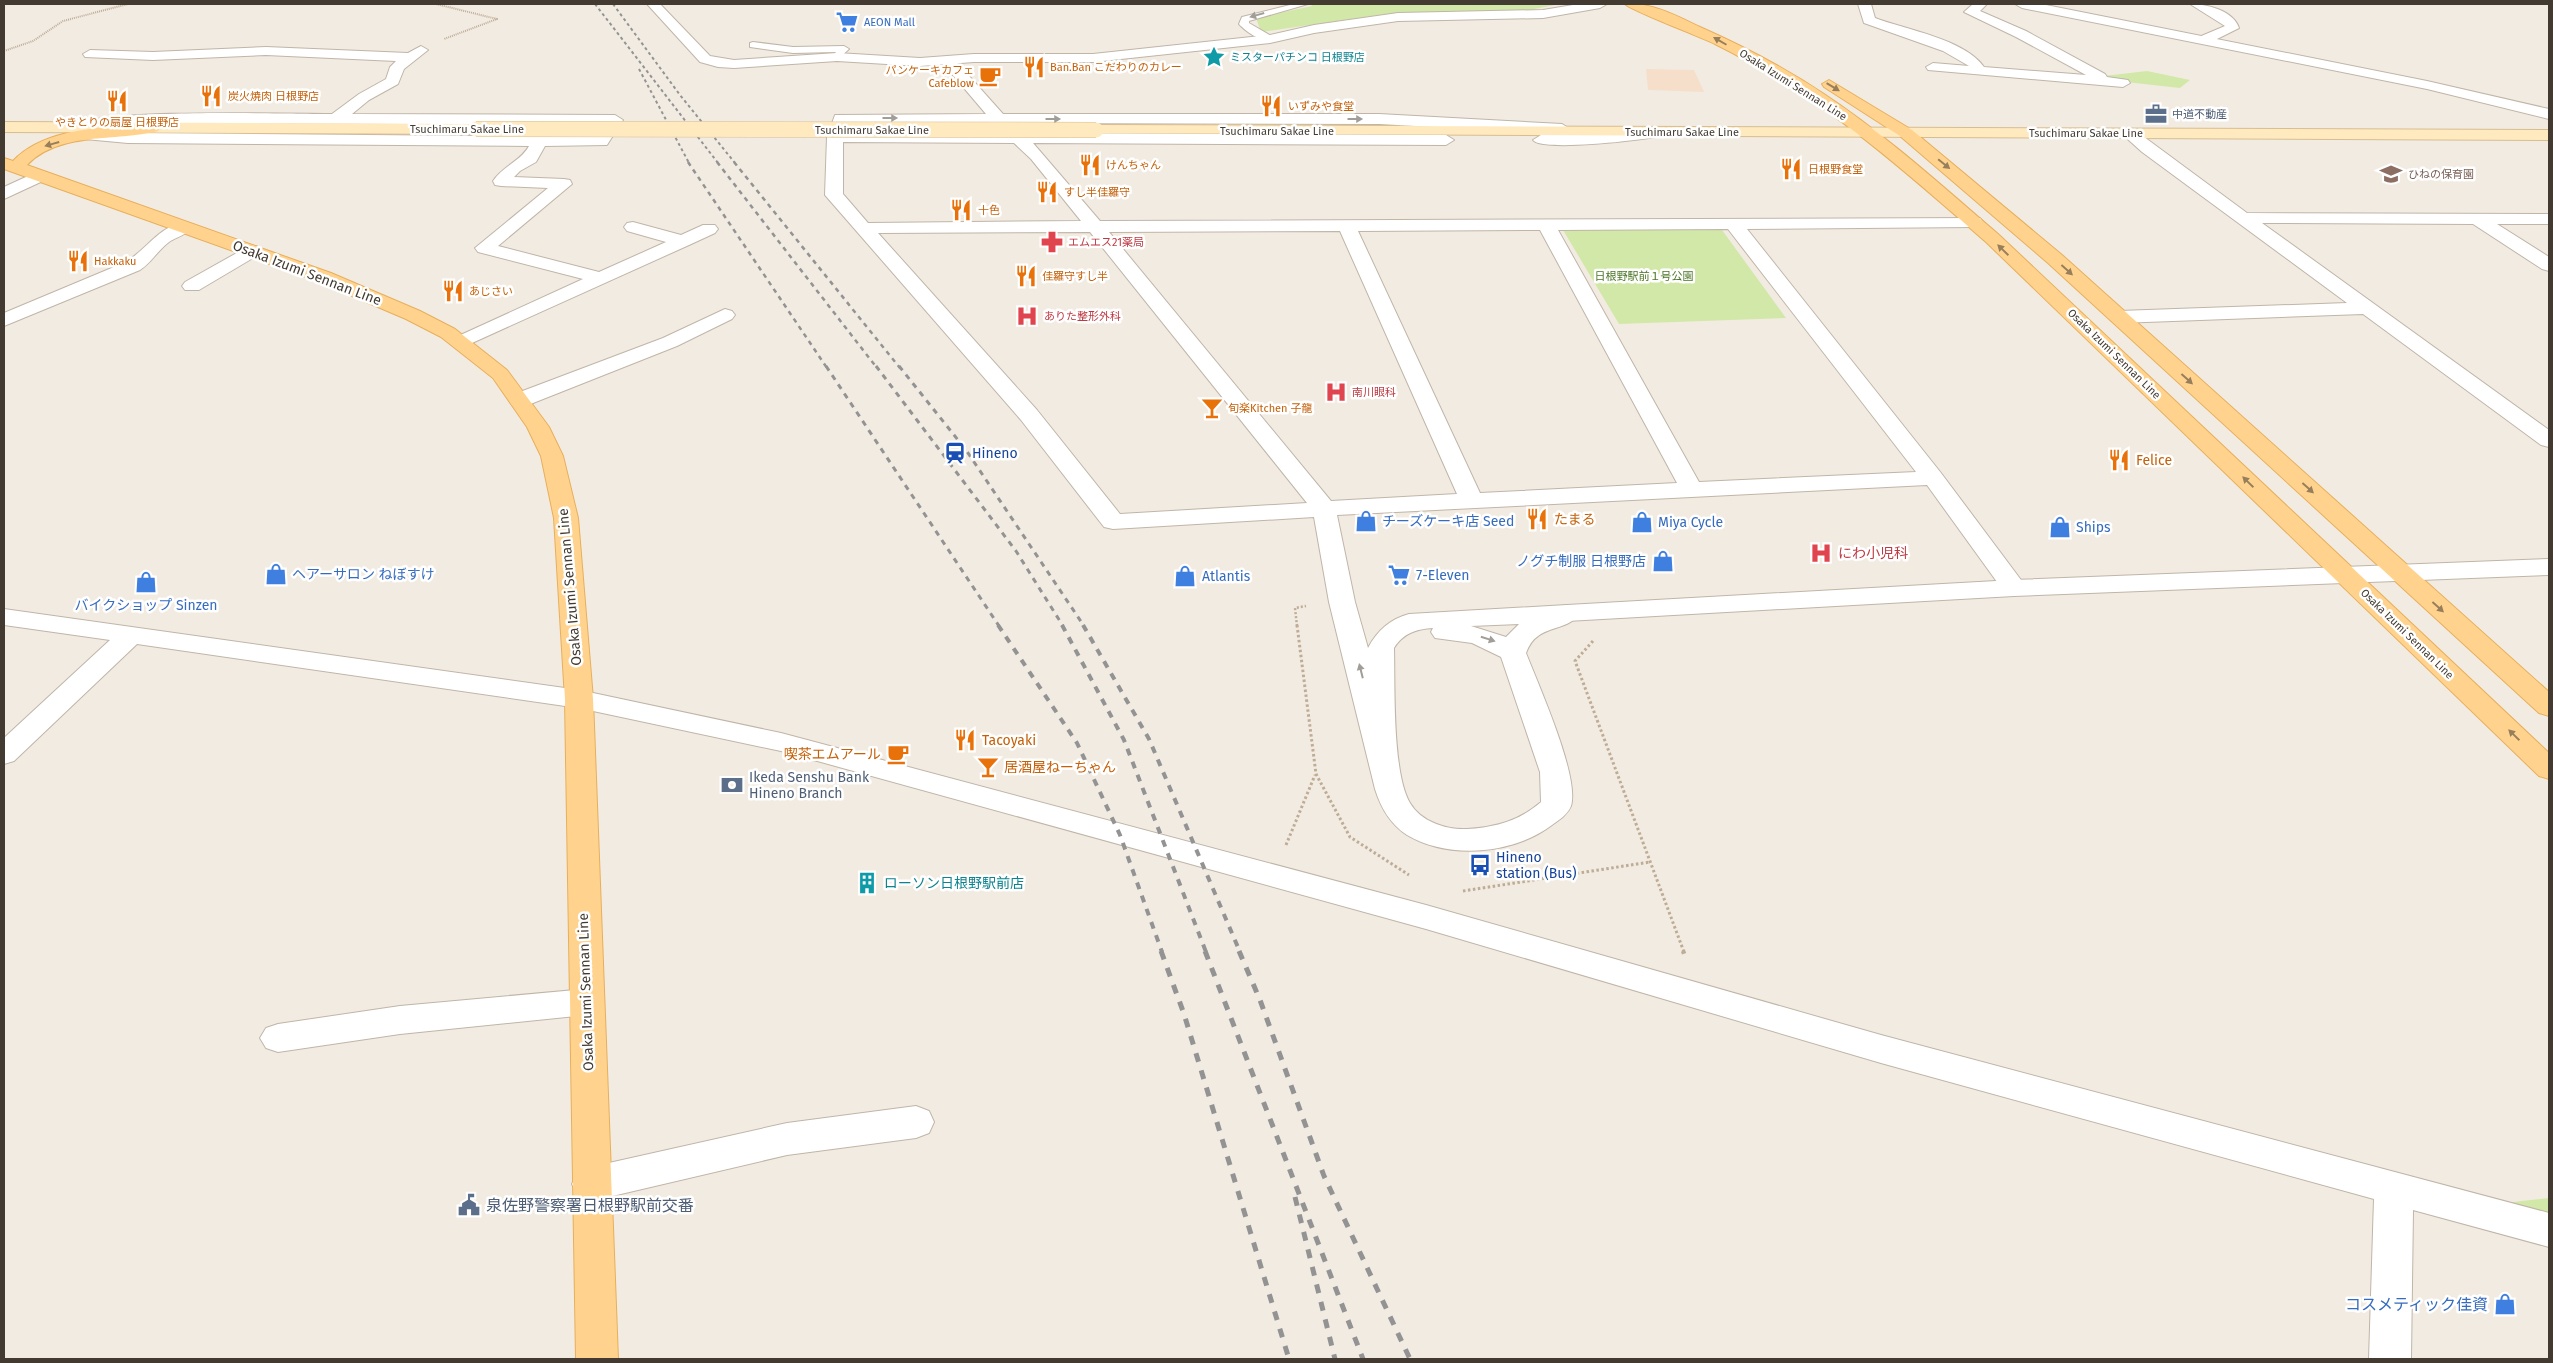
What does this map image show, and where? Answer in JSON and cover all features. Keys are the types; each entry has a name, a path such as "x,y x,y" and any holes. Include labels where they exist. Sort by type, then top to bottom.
{"main road":[{"name":"Osaka Izumi Sennan Line","path":"1632,4 1712,36 1843,114 1909,165 1974,222 2549,769"},
{"name":"Osaka Izumi Sennan Line","path":"1664,4 1748,39"},
{"name":"Osaka Izumi Sennan Line","path":"1820,79 1906,133 2056,259 2549,707"},
{"path":"4,127 86,132"},
{"name":"Tsuchimaru Sakae Line","path":"86,132 152,128 2549,135"},
{"path":"10,165 32,151 86,132"},
{"name":"Osaka Izumi Sennan Line","path":"10,165 372,296 413,315 461,342 500,374 520,400 552,456 560,484 566,518 579,698 596,1359"}],"street":[{"path":"653,4 697,53 705,59 718,63 837,57 890,61 948,61 974,58 1093,58 1139,51 1270,39 1324,28 1398,17 1543,14 1600,4"},
{"path":"1865,4 1869,20 1956,50 1978,66 1980,71"},
{"path":"1981,4 1971,12 2021,34 2106,82"},
{"path":"2022,4 2426,85 2549,114"},
{"path":"2196,4 2230,22 2232,28 2204,40"},
{"path":"337,118 364,97 393,81 398,67 430,45"},
{"path":"90,54 153,56 266,51 411,57"},
{"path":"948,61 998,118 1037,156 1324,508 1342,602 1395,804 1416,828 1461,841 1507,835 1539,821 1556,805 1555,772 1513,654 1495,641 1471,633 1434,632 1388,636"},
{"path":"1932,67 2123,83"},
{"path":"337,118 614,120 601,142 86,132 141,120 337,118"},
{"path":"1602,132 1379,119 842,118 834,137 834,195 1028,414 1113,522 1472,500 1933,478"},
{"path":"834,137 1565,140 1659,132"},
{"path":"2130,134 2549,440"},
{"path":"540,141 530,159 514,167 501,181 564,184 484,248 601,278"},
{"path":"4,194 39,176"},
{"path":"2244,218 2549,219"},
{"path":"2477,219 2549,265"},
{"path":"862,228 1974,222"},
{"path":"1733,223 1933,478 2014,588"},
{"path":"1546,224 1692,490"},
{"path":"1346,225 1472,500"},
{"path":"4,320 133,266 144,259 160,239 183,227"},
{"path":"633,227 683,241"},
{"path":"461,342 709,229"},
{"path":"192,286 251,251"},
{"path":"2119,317 2367,308"},
{"path":"520,400 670,342 726,315"},
{"path":"2519,418 2549,417"},
{"path":"1386,769 1382,648 1388,636 1409,622 2014,588 2549,567"},
{"path":"1513,654 1518,638 1530,628 1567,613"},
{"path":"4,617 579,698 781,742 1426,916 1701,999 2549,1230"},
{"path":"4,754 131,635"},
{"path":"278,1038 400,1020 586,1002"},
{"path":"591,1184 787,1139 916,1122"},
{"path":"2390,1359 2394,1187"}],"lane":[{"path":"1270,39 1250,29 1244,24 1245,19 1304,4"},
{"path":"753,46 793,50 844,49 837,57"}],"path":[{"path":"4,51 33,41 63,21 128,4"},
{"path":"430,45 497,19 436,4"},
{"path":"1597,636 1575,661 1701,999"},
{"path":"1274,875 1316,774"}],"shaded area":[{"path":"1646,69 1694,70 1704,92 1648,90"}],"green space":[{"path":"1311,4 1560,4 1508,14 1458,11 1386,14 1261,32 1256,18 1312,6"},
{"path":"2147,71 2190,80 2180,88 2108,80 2104,76"},
{"name":"日根野駅前１号公園","path":"1563,230 1722,230 1786,318 1619,324"},
{"path":"2549,1198 2549,1216 2504,1203"}],"railway":[{"path":"595,4 718,163"},
{"path":"613,4 680,95 735,163"},
{"path":"639,69 689,163"},
{"path":"688,162 827,368"},
{"path":"717,162 877,368"},
{"path":"734,162 900,368"},
{"path":"826,366 999,626"},
{"path":"876,366 1016,551 1063,626"},
{"path":"899,366 966,450 1084,626"},
{"path":"998,625 1077,743 1120,835 1162,952"},
{"path":"1062,625 1124,740 1206,952"},
{"path":"1083,625 1149,739 1240,952"},
{"path":"1161,951 1184,1014 1289,1359"},
{"path":"1205,951 1363,1359"},
{"path":"1239,951 1260,1000 1324,1176 1410,1359"},
{"path":"1295,1197 1335,1359"}],"place":[{"name":"AEON Mall","path":"847,22"},
{"name":"ミスターパチンコ 日根野店","path":"1214,57"},
{"name":"Ban.Ban こだわりのカレー","path":"1034,67"},
{"name":"パンケーキカフェ Cafeblow","path":"990,76"},
{"name":"炭火焼肉 日根野店","path":"211,96"},
{"name":"やきとりの扇屋 日根野店","path":"117,101"},
{"name":"いずみや食堂","path":"1271,106"},
{"name":"中道不動産","path":"2156,114"},
{"name":"けんちゃん","path":"1090,165"},
{"name":"日根野食堂","path":"1791,169"},
{"name":"ひねの保育園","path":"2391,174"},
{"name":"すし半佳羅守","path":"1047,192"},
{"name":"十色","path":"961,210"},
{"name":"エムエス21薬局","path":"1052,242"},
{"name":"Hakkaku","path":"78,261"},
{"name":"佳羅守すし半","path":"1026,276"},
{"name":"あじさい","path":"453,291"},
{"name":"ありた整形外科","path":"1027,316"},
{"name":"南川眼科","path":"1336,392"},
{"name":"旬楽Kitchen 子龍","path":"1212,408"},
{"name":"Hineno","path":"955,453"},
{"name":"Felice","path":"2119,460"},
{"name":"たまる","path":"1537,519"},
{"name":"チーズケーキ店 Seed","path":"1366,521"},
{"name":"Miya Cycle","path":"1642,522"},
{"name":"Ships","path":"2060,527"},
{"name":"にわ小児科","path":"1821,553"},
{"name":"ノグチ制服 日根野店","path":"1663,561"},
{"name":"ヘアーサロン ねぼすけ","path":"276,574"},
{"name":"7-Eleven","path":"1399,575"},
{"name":"Atlantis","path":"1185,576"},
{"name":"バイクショップ Sinzen","path":"146,582"},
{"name":"Tacoyaki","path":"965,740"},
{"name":"喫茶エムアール","path":"898,754"},
{"name":"居酒屋ねーちゃん","path":"988,767"},
{"name":"Ikeda Senshu Bank Hineno Branch","path":"732,785"},
{"name":"Hineno station (Bus)","path":"1480,865"},
{"name":"ローソン日根野駅前店","path":"867,883"},
{"name":"泉佐野警察署日根野駅前交番","path":"469,1205"},
{"name":"コスメティック佳資","path":"2505,1304"}]}
